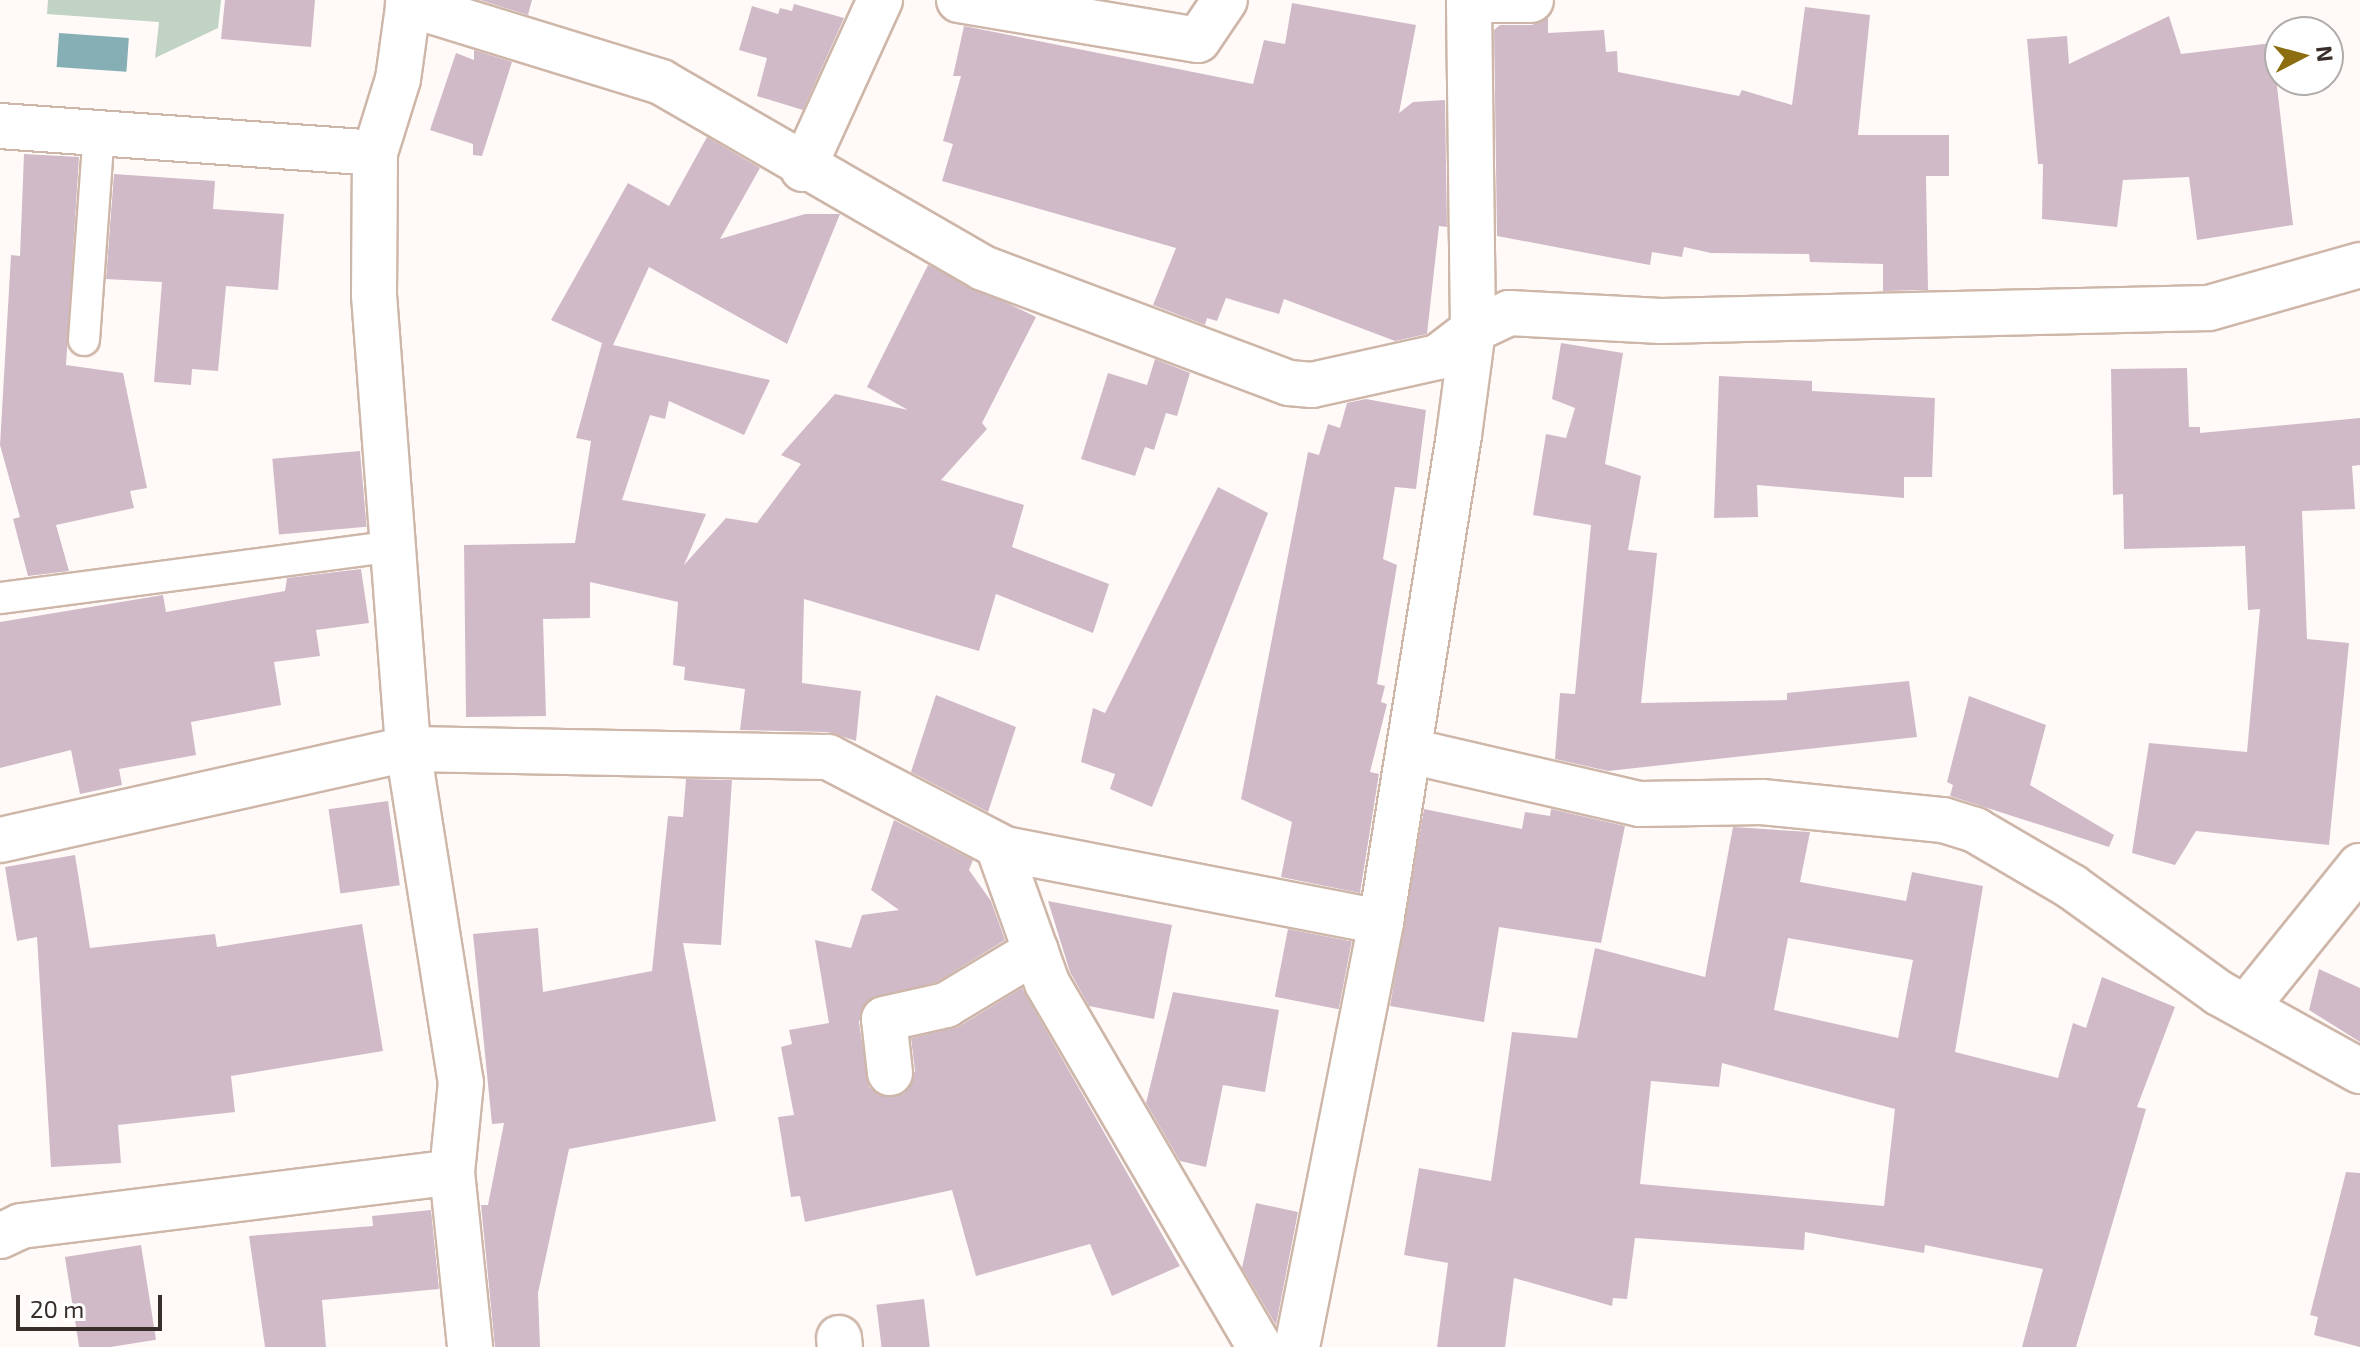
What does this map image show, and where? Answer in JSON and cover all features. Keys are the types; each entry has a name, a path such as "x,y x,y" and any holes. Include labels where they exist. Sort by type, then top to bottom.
{"street":[{"path":"803,169 880,0"},
{"path":"959,0 1198,40 1225,0"},
{"path":"1297,1347 1381,922 1473,330 1469,0"},
{"path":"1483,0 1531,0"},
{"path":"470,1347 452,1172 461,1082 408,749 374,295 375,153 398,79 409,2 661,82 803,169 983,268 1289,383 1312,385 1438,357 1473,330 1509,313 1661,321 2209,308 2360,265"},
{"path":"0,126 375,153"},
{"path":"0,840 408,749 828,757 998,846 1381,922"},
{"path":"1410,751 1640,804 1762,802 1943,820 1975,830 2045,870 2247,1006 2360,1071"},
{"path":"998,846 1047,983 1260,1347"},
{"path":"2247,1006 2360,866"},
{"path":"890,1073 884,1019 946,1005 1036,951"},
{"path":"0,1236 21,1226 452,1172"}],"lane":[{"path":"84,340 99,133"},
{"path":"0,598 395,546"}],"green space":[{"path":"48,0 221,0 218,28 155,58 159,22 47,14"}],"water":[{"path":"59,33 129,38 126,72 57,67"}],"building":[{"path":"225,0 315,0 311,47 221,39"},
{"path":"480,0 532,0 528,15"},
{"path":"1292,3 1416,25 1399,113 1413,102 1445,100 1447,227 1439,226 1427,334 1395,341 1284,299 1279,314 1226,298 1217,321 1207,318 1205,325 1153,305 1176,248 942,181 953,144 943,141 961,76 953,76 964,26 1253,84 1264,40 1285,44"},
{"path":"794,4 844,18 803,110 757,96 767,58 739,50 752,6 778,14 780,8 792,11"},
{"path":"1805,7 1870,15 1858,135 1949,135 1949,176 1926,176 1928,290 1883,291 1883,264 1810,262 1809,254 1711,253 1684,247 1682,257 1652,252 1650,265 1497,236 1494,30 1500,25 1532,25 1548,17 1548,33 1604,30 1606,52 1617,51 1618,72 1739,96 1742,90 1792,105"},
{"path":"2169,16 2181,54 2264,44 2264,96 2278,96 2293,225 2197,240 2189,177 2123,180 2117,227 2042,219 2043,164 2038,164 2027,39 2067,36 2069,64"},
{"path":"474,50 512,62 482,156 473,155 473,144 430,130 456,53 474,60"},
{"path":"707,137 760,168 720,239 805,214 840,214 787,344 649,267 613,345 770,380 744,435 669,401 665,419 650,415 622,500 706,514 684,565 726,518 757,523 801,464 781,455 835,394 908,410 867,387 928,265 1036,317 982,423 987,429 941,480 1024,505 1012,547 1109,584 1093,633 996,594 979,651 804,599 802,683 861,691 856,741 828,732 740,730 745,689 684,680 685,667 673,665 678,602 590,582 590,618 543,619 546,716 466,717 464,545 575,543 591,441 576,438 602,343 551,320 628,183 669,206"},
{"path":"24,154 79,157 66,365 123,373 147,488 130,491 134,508 56,525 69,571 28,576 13,519 20,517 0,445 11,255 20,256"},
{"path":"114,174 215,181 213,209 284,214 278,290 226,286 218,371 192,369 191,385 154,382 162,282 106,279"},
{"path":"1561,343 1623,353 1605,464 1641,476 1628,550 1657,553 1641,703 1787,700 1787,693 1909,681 1917,737 1608,771 1555,759 1560,693 1575,694 1591,525 1533,515 1546,434 1566,438 1575,408 1552,399"},
{"path":"1155,359 1190,373 1177,416 1166,413 1154,450 1145,447 1135,476 1081,459 1108,373 1147,385"},
{"path":"2187,368 2189,427 2200,427 2200,433 2360,418 2360,465 2352,466 2355,509 2302,511 2307,639 2349,643 2329,845 2196,831 2175,865 2132,853 2149,743 2247,752 2260,609 2248,610 2245,546 2124,549 2123,494 2113,495 2111,369"},
{"path":"1719,376 1812,381 1812,391 1935,398 1932,477 1904,477 1904,498 1757,485 1758,517 1714,518"},
{"path":"1366,399 1426,410 1416,489 1395,487 1383,559 1397,565 1377,684 1385,686 1381,702 1387,704 1370,772 1379,774 1360,893 1281,877 1292,822 1241,799 1308,452 1319,455 1328,424 1340,428 1347,403"},
{"path":"360,451 367,527 279,534 272,459"},
{"path":"1218,487 1268,513 1152,807 1110,789 1115,774 1081,762 1093,708 1105,713"},
{"path":"361,569 369,623 316,630 320,656 274,662 281,705 191,722 196,755 119,769 122,785 80,794 71,750 0,768 0,622 163,595 166,612 285,591 287,578"},
{"path":"936,695 1016,727 988,812 911,772"},
{"path":"1969,696 2046,725 2030,785 2114,835 2109,847 1950,796 1953,785 1947,782"},
{"path":"686,779 732,780 721,945 683,943 716,1121 569,1149 538,1293 540,1347 495,1347 481,1205 488,1205 504,1123 492,1124 473,934 538,928 543,992 652,971 668,816 683,817"},
{"path":"388,801 400,885 340,894 329,809"},
{"path":"1424,809 1522,829 1525,812 1550,816 1551,809 1625,826 1601,943 1499,927 1484,1022 1390,1006"},
{"path":"894,820 973,860 969,870 991,901 1005,940 937,982 867,1001 859,1022 869,1087 881,1096 904,1094 915,1071 911,1038 958,1027 1022,988 1180,1266 1112,1296 1090,1244 976,1276 952,1190 805,1222 800,1196 791,1197 778,1117 794,1115 781,1047 792,1044 789,1030 829,1023 815,940 851,948 862,915 899,910 871,890"},
{"path":"1733,827 1810,832 1800,882 1906,901 1912,872 1983,886 1955,1052 2058,1078 2073,1023 2086,1028 2102,977 2175,1007 2137,1107 2146,1109 2076,1347 2022,1347 2043,1269 1925,1245 1924,1253 1805,1232 1804,1250 1635,1238 1627,1299 1613,1298 1612,1306 1514,1278 1505,1347 1437,1347 1448,1263 1404,1255 1419,1168 1491,1181 1512,1032 1577,1038 1595,948 1705,977","holes":["1788,938 1913,960 1898,1038 1774,1010","1722,1063 1895,1109 1884,1206 1640,1184 1651,1081 1719,1087"]},
{"path":"75,855 90,948 215,934 217,947 362,924 383,1051 231,1076 235,1112 118,1125 121,1163 51,1167 37,937 17,941 5,867"},
{"path":"1048,901 1172,925 1154,1019 1089,1006 1070,972"},
{"path":"1288,929 1352,941 1339,1009 1275,997"},
{"path":"2319,969 2360,988 2360,1042 2309,1010"},
{"path":"1173,992 1279,1010 1265,1092 1223,1085 1206,1167 1180,1161 1146,1103"},
{"path":"2346,1172 2360,1173 2360,1347 2314,1335 2318,1317 2310,1315"},
{"path":"1256,1203 1298,1212 1276,1325 1242,1268"},
{"path":"431,1210 439,1289 322,1300 326,1347 265,1347 249,1236 373,1226 372,1216"},
{"path":"141,1245 156,1340 111,1347 79,1347 65,1257"},
{"path":"924,1299 930,1347 882,1347 876,1305"}]}
